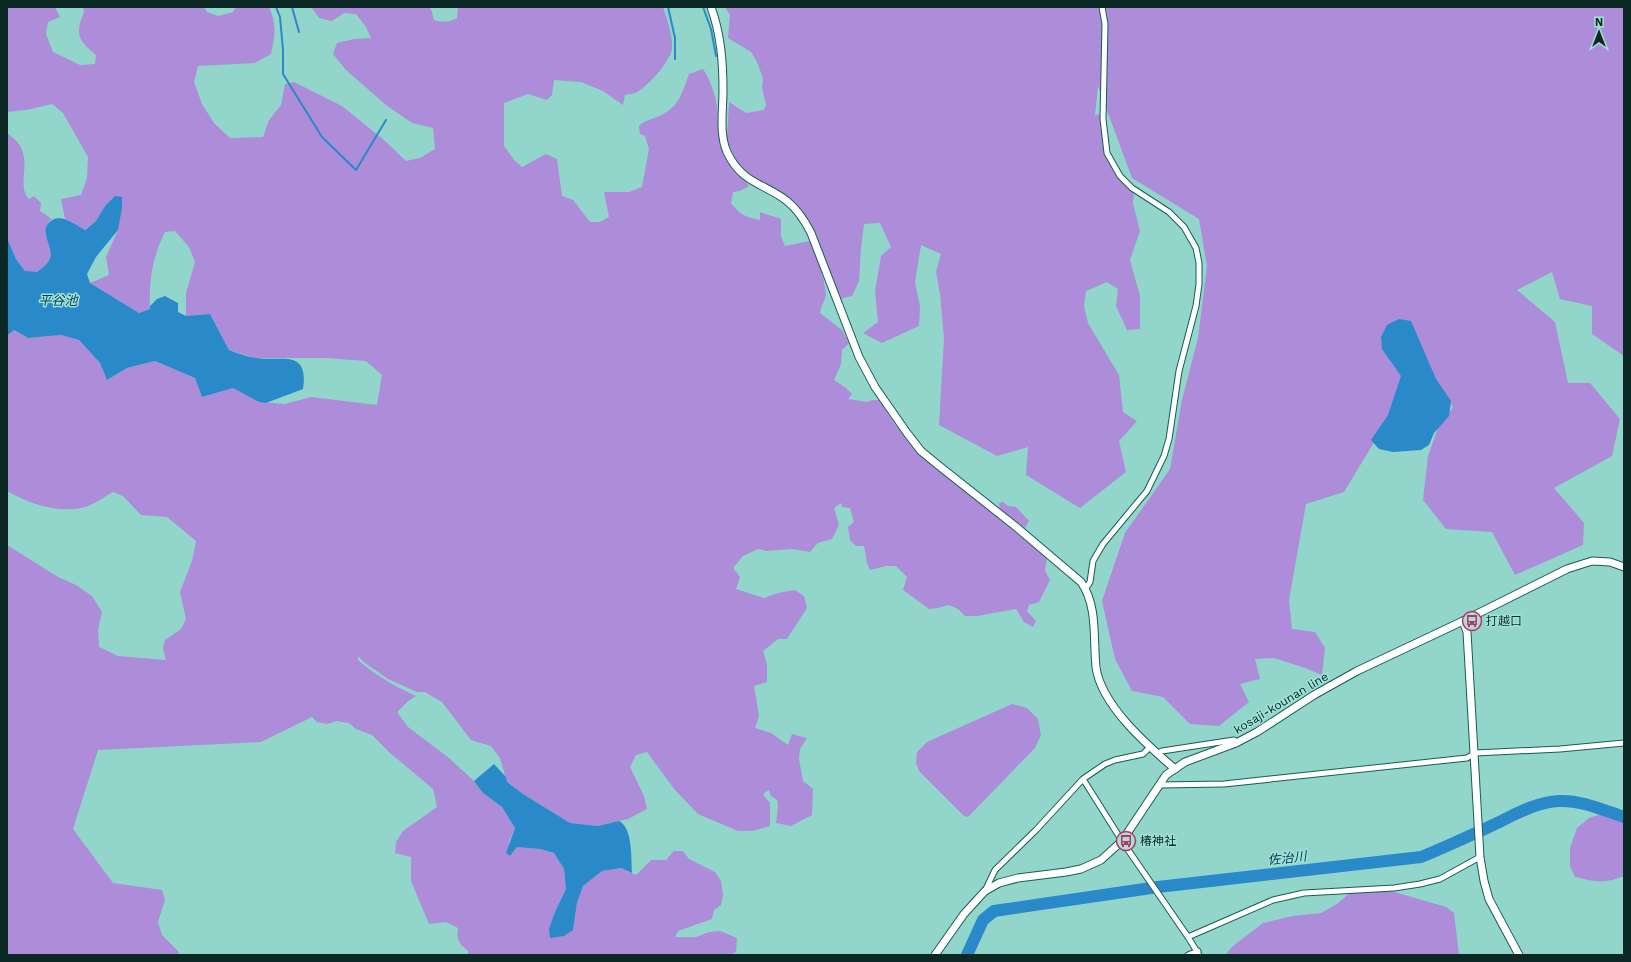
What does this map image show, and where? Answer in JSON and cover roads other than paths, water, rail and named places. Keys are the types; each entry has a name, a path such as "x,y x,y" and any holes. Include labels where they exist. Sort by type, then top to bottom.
{"street":[{"path":"710,7 720,36 722,57 722,121 723,135 727,152 742,173 752,182 779,195 797,211 804,221 811,233 854,345 875,387 921,451 1058,561 1086,588 1092,605 1096,668 1101,685 1123,717 1157,754 1175,768"},
{"path":"1086,588 1090,582 1093,561 1103,544 1147,491 1164,456 1169,440 1179,371 1196,306 1199,284 1199,263 1196,248 1184,227 1169,212 1132,188 1120,176 1107,153 1103,119 1105,24 1102,7"},
{"name":"kosaji-kounan line","path":"935,955 964,914 985,891 999,883 1018,878 1082,869 1101,860 1122,841 1166,775 1185,762 1236,743 1257,732 1314,695 1358,671 1567,569 1592,561 1610,562 1624,567"},
{"path":"1463,621 1467,632 1480,857 1484,881 1489,898 1502,926 1519,955"},
{"path":"1157,754 1162,751 1234,740 1236,743"},
{"path":"1158,785 1224,784 1467,758 1475,753 1560,749 1624,743"},
{"path":"985,891 995,870 1036,830 1083,779 1105,764 1115,760 1143,754 1150,747"},
{"path":"1083,779 1122,841 1199,953 1188,955"},
{"path":"1188,937 1273,900 1304,893 1394,888 1420,884 1440,879 1480,857"}],"water":[{"name":"平谷池","path":"115,196 122,197 122,208 118,230 96,257 87,274 90,283 139,313 150,309 150,306 157,299 165,296 178,303 178,312 186,316 210,314 229,350 246,356 265,359 283,359 297,362 302,367 304,376 303,389 266,403 259,402 233,388 202,397 195,378 155,361 127,368 107,380 100,363 79,340 61,335 28,338 14,330 8,335 7,238 16,259 25,271 37,272 50,258 51,253 46,229 47,225 51,221 59,218 64,219 85,230 96,221 105,206"},
{"path":"1399,319 1411,321 1436,379 1451,401 1449,416 1434,433 1429,445 1421,450 1393,452 1379,449 1371,440 1388,415 1401,376 1382,349 1381,337 1387,325"},
{"path":"494,764 506,777 507,782 523,794 570,823 598,826 619,821 627,830 631,852 632,873 621,868 602,871 583,886 577,903 573,930 564,936 550,938 549,929 566,889 564,869 554,853 540,849 517,847 510,856 506,853 515,828 502,807 483,793 474,781"}],"waterway":[{"path":"276,7 280,17 283,50 283,74 322,137 356,170 386,120"},
{"path":"292,7 299,32"},
{"path":"668,7 675,38 675,59"},
{"path":"703,7 711,29 716,56"},
{"name":"佐治川","path":"967,955 983,920 994,911 1158,887 1421,857 1525,810 1550,802 1575,802 1624,817"}],"place":[{"name":"打越口","path":"1472,621"},
{"name":"椿神社","path":"1126,841"}]}
